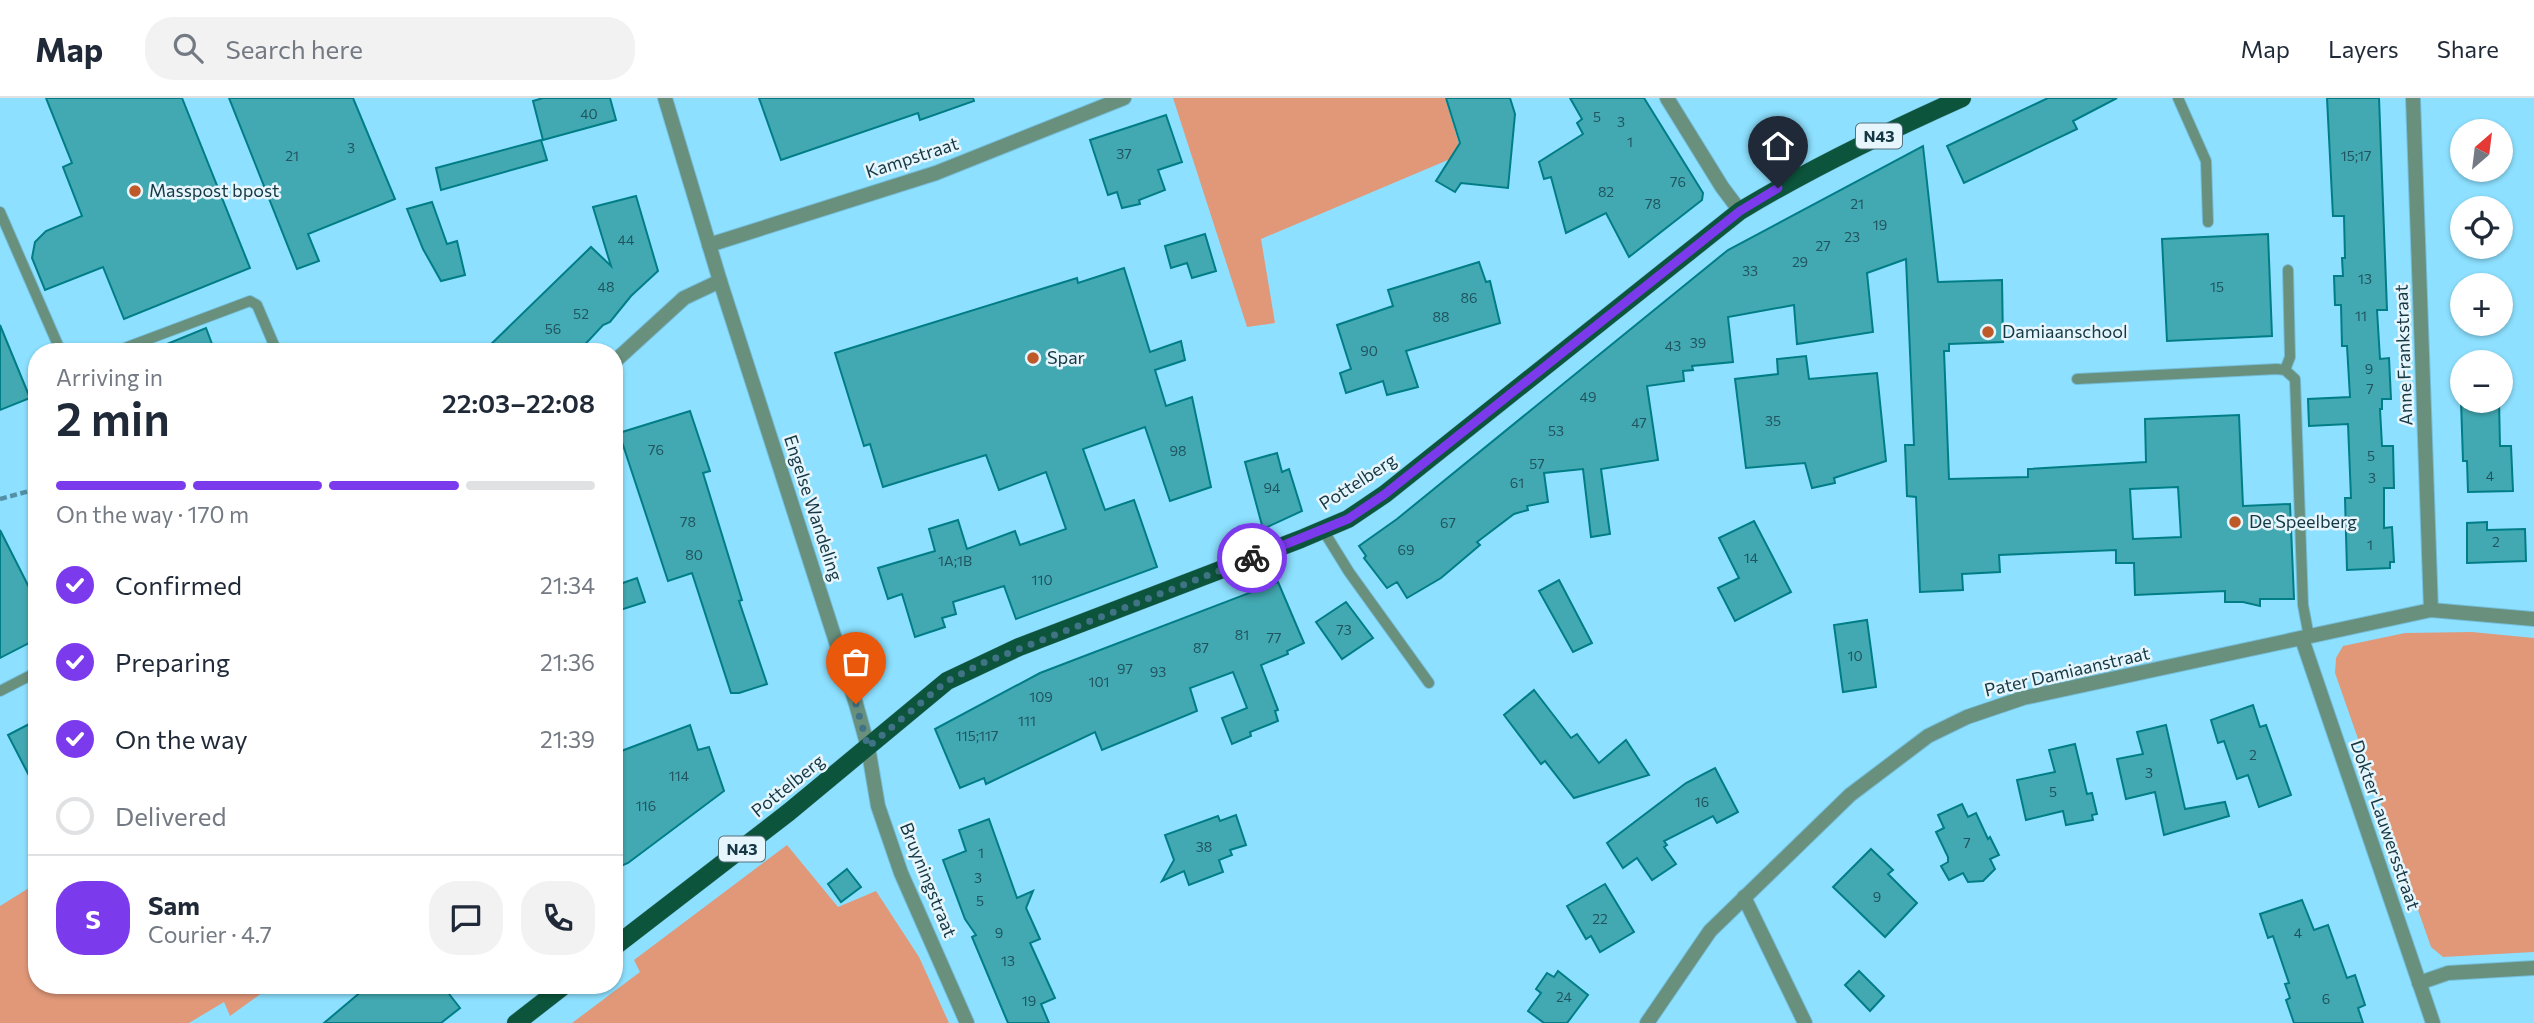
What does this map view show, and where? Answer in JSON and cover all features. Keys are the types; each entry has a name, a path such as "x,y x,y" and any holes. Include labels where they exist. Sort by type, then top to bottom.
{"main road":[{"name":"Pottelberg","path":"623,940 789,813 947,681 983,663 1348,519 1385,494 1740,211 1797,176 1962,98"},
{"path":"516,1023 553,994"}],"street":[{"name":"Engelse Wandeling","path":"664,98 868,747"},
{"name":"Kampstraat","path":"709,245 936,173 1124,98"},
{"path":"1667,98 1740,211"},
{"name":"Anne Frankstraat","path":"2413,98 2431,610"},
{"path":"623,354 676,305 720,281"},
{"name":"Pater Damiaanstraat","path":"1647,1023 1710,932 1850,795 1928,736 1967,717 2023,698 2431,610 2534,619"},
{"name":"Dokter Lauwersstraat","path":"2305,638 2433,1023"},
{"name":"Bruyningstraat","path":"868,747 878,806 901,873 967,1023"},
{"path":"1744,897 1805,1023"},
{"path":"2419,983 2448,973 2534,968"}],"lane":[{"path":"2178,98 2206,161 2208,222"},
{"path":"0,212 57,343"},
{"path":"2285,370 2291,357 2288,270"},
{"path":"138,343 250,301 257,305 273,343"},
{"path":"2077,379 2277,369 2285,370 2295,379 2305,638"},
{"path":"1323,530 1349,572 1429,683"},
{"path":"0,691 28,677"}],"path":[{"path":"0,499 28,491"}],"shaded area":[{"path":"1173,98 1445,98 1462,154 1261,239 1275,323 1247,327"},
{"path":"2472,632 2534,638 2534,952 2443,957 2431,947 2335,673 2336,658 2343,646 2405,633"},
{"path":"787,845 838,907 876,891 919,957 949,1023 572,1023 611,994 623,994 623,985 640,972 634,960"},
{"path":"28,889 28,994 261,994 230,1016 224,1002 189,1023 0,1023 0,906"}],"building":[{"path":"46,98 182,98 250,268 124,319 103,267 45,290 32,258 35,242 46,231 82,216 63,167 72,163"},
{"path":"229,98 353,98 395,199 308,234 319,261 297,269"},
{"path":"543,98 610,98 616,120 543,140 533,101"},
{"path":"759,98 973,98 974,101 920,120 918,113 781,160"},
{"path":"1446,98 1510,98 1515,114 1508,188 1461,183 1455,192 1436,181 1460,143"},
{"path":"1570,98 1644,98 1703,193 1702,200 1629,257 1606,213 1566,233 1551,177 1544,179 1539,162 1583,134 1577,123 1582,119"},
{"path":"2048,98 2117,98 2073,121 2077,129 1964,183 1947,146"},
{"path":"2327,98 2379,98 2387,310 2377,310 2380,359 2389,358 2391,399 2382,399 2380,409 2382,446 2393,446 2394,488 2384,488 2384,528 2392,527 2394,562 2390,562 2390,568 2347,570 2345,498 2351,498 2348,424 2309,426 2308,399 2350,397 2347,346 2342,346 2341,305 2335,305 2334,276 2343,276 2344,216 2333,216"},
{"path":"1166,115 1182,162 1158,170 1165,190 1139,200 1140,204 1122,208 1117,192 1108,195 1090,140"},
{"path":"541,140 547,160 441,190 436,168"},
{"path":"1923,146 1938,282 2002,280 2003,342 1949,344 1949,351 1944,351 1949,479 2028,477 2028,469 2146,462 2145,419 2239,415 2243,506 2290,504 2294,599 2260,599 2260,606 2225,602 2225,591 2135,595 2134,563 2116,563 2116,550 1999,555 2000,572 1962,574 1963,590 1920,592 1916,497 1907,496 1905,445 1914,445 1906,259 1867,273 1873,332 1797,344 1794,305 1728,317 1733,362 1692,366 1693,370 1683,371 1684,381 1647,386 1658,460 1601,469 1610,534 1591,537 1583,469 1544,473 1548,502 1527,506 1528,510 1514,514 1477,542 1480,545 1441,578 1407,598 1397,582 1387,588 1364,558 1366,556 1359,546 1397,519 1728,250","holes":["2178,487 2181,537 2133,539 2130,489"]},
{"path":"636,196 658,271 586,343 492,343 591,247 611,266 593,207"},
{"path":"432,202 447,244 457,241 465,275 441,281 423,249 407,209"},
{"path":"1205,234 1216,271 1192,278 1187,263 1171,268 1165,246"},
{"path":"2268,234 2272,336 2167,341 2162,239"},
{"path":"1479,262 1486,282 1490,281 1500,323 1406,351 1418,387 1387,395 1383,381 1346,393 1340,373 1351,369 1337,325 1393,306 1388,290"},
{"path":"1124,268 1150,352 1181,341 1185,360 1155,370 1166,406 1192,397 1211,487 1170,501 1145,427 1083,449 1105,510 1134,500 1157,567 1016,619 1004,586 953,602 956,614 942,618 945,627 915,637 902,594 888,599 878,568 935,551 929,529 958,520 967,549 1015,531 1020,545 1066,529 1046,472 999,490 986,455 883,487 870,444 864,446 835,353 1077,278 1078,283"},
{"path":"0,325 28,399 0,410"},
{"path":"206,328 212,343 169,343"},
{"path":"1806,356 1809,379 1877,373 1886,461 1834,478 1835,483 1812,488 1805,463 1746,468 1735,379 1778,374 1777,359"},
{"path":"690,411 710,471 703,473 742,600 739,601 767,684 731,693 692,573 668,581 623,445 623,432"},
{"path":"2461,413 2499,413 2500,446 2511,446 2513,491 2468,492 2467,461 2463,461"},
{"path":"1277,453 1282,472 1289,469 1302,511 1263,529 1245,462"},
{"path":"1754,521 1791,592 1735,621 1718,588 1739,578 1719,538"},
{"path":"2487,522 2487,530 2525,529 2526,561 2467,563 2467,523"},
{"path":"0,530 28,585 28,644 0,658"},
{"path":"637,578 645,602 623,609 623,583"},
{"path":"1559,580 1592,643 1573,652 1539,591"},
{"path":"1278,582 1304,643 1287,651 1288,654 1261,665 1278,710 1275,711 1278,721 1250,732 1251,736 1232,744 1222,718 1247,708 1233,672 1190,688 1197,711 1102,750 1095,732 986,784 984,778 960,788 935,729 1040,673"},
{"path":"1346,602 1373,638 1342,659 1316,622"},
{"path":"1867,620 1876,687 1843,692 1834,625"},
{"path":"1534,690 1571,738 1577,734 1599,763 1626,740 1649,775 1574,798 1545,761 1541,764 1504,715"},
{"path":"2253,705 2260,727 2266,725 2291,795 2259,807 2248,775 2237,779 2224,741 2218,743 2211,720"},
{"path":"28,725 28,774 8,735"},
{"path":"690,725 698,750 709,747 724,791 623,865 623,751"},
{"path":"2166,725 2185,809 2225,802 2229,816 2164,835 2155,792 2126,799 2117,759 2143,754 2137,732"},
{"path":"2075,744 2087,794 2092,793 2097,814 2092,815 2093,820 2066,825 2063,811 2026,820 2017,780 2055,772 2049,750"},
{"path":"1715,768 1738,812 1717,823 1713,816 1664,841 1667,845 1664,847 1676,864 1652,880 1637,858 1623,868 1607,843 1686,783"},
{"path":"1962,804 1968,817 1976,813 1999,855 1990,859 1995,869 1983,881 1968,882 1963,873 1949,880 1941,866 1948,862 1948,857 1936,832 1944,828 1938,815"},
{"path":"1236,815 1246,845 1230,850 1232,855 1219,860 1223,872 1189,885 1184,871 1162,881 1174,860 1165,835 1218,816 1220,821"},
{"path":"989,819 1017,898 1033,891 1026,908 1040,939 1030,943 1055,998 1041,1004 1049,1023 1008,1023 972,937 976,935 965,919 943,860 966,851 959,830"},
{"path":"1871,849 1893,870 1888,874 1917,903 1885,937 1833,887"},
{"path":"847,869 861,887 841,902 828,884"},
{"path":"1605,884 1634,932 1600,952 1591,936 1586,939 1567,906"},
{"path":"2302,900 2314,930 2328,925 2347,978 2355,975 2365,1005 2358,1008 2363,1023 2294,1023 2286,1000 2290,998 2285,984 2289,983 2273,936 2268,938 2260,914"},
{"path":"1558,971 1588,995 1567,1023 1544,1023 1528,1011 1541,993 1536,989 1547,973 1554,977"},
{"path":"1859,971 1884,996 1870,1011 1845,985"},
{"path":"358,994 449,994 460,1008 441,1023 324,1023"}],"way so far":[{"path":"856,704 868,747 947,681 983,663 1252,558"}],"place":[{"name":"Masspost bpost","path":"135,191"},
{"name":"Damiaanschool","path":"1988,332"},
{"name":"Spar","path":"1033,358"},
{"name":"De Speelberg","path":"2235,522"}],"route":[{"path":"1252,558 1348,519 1385,494 1740,211 1778,188"}]}
